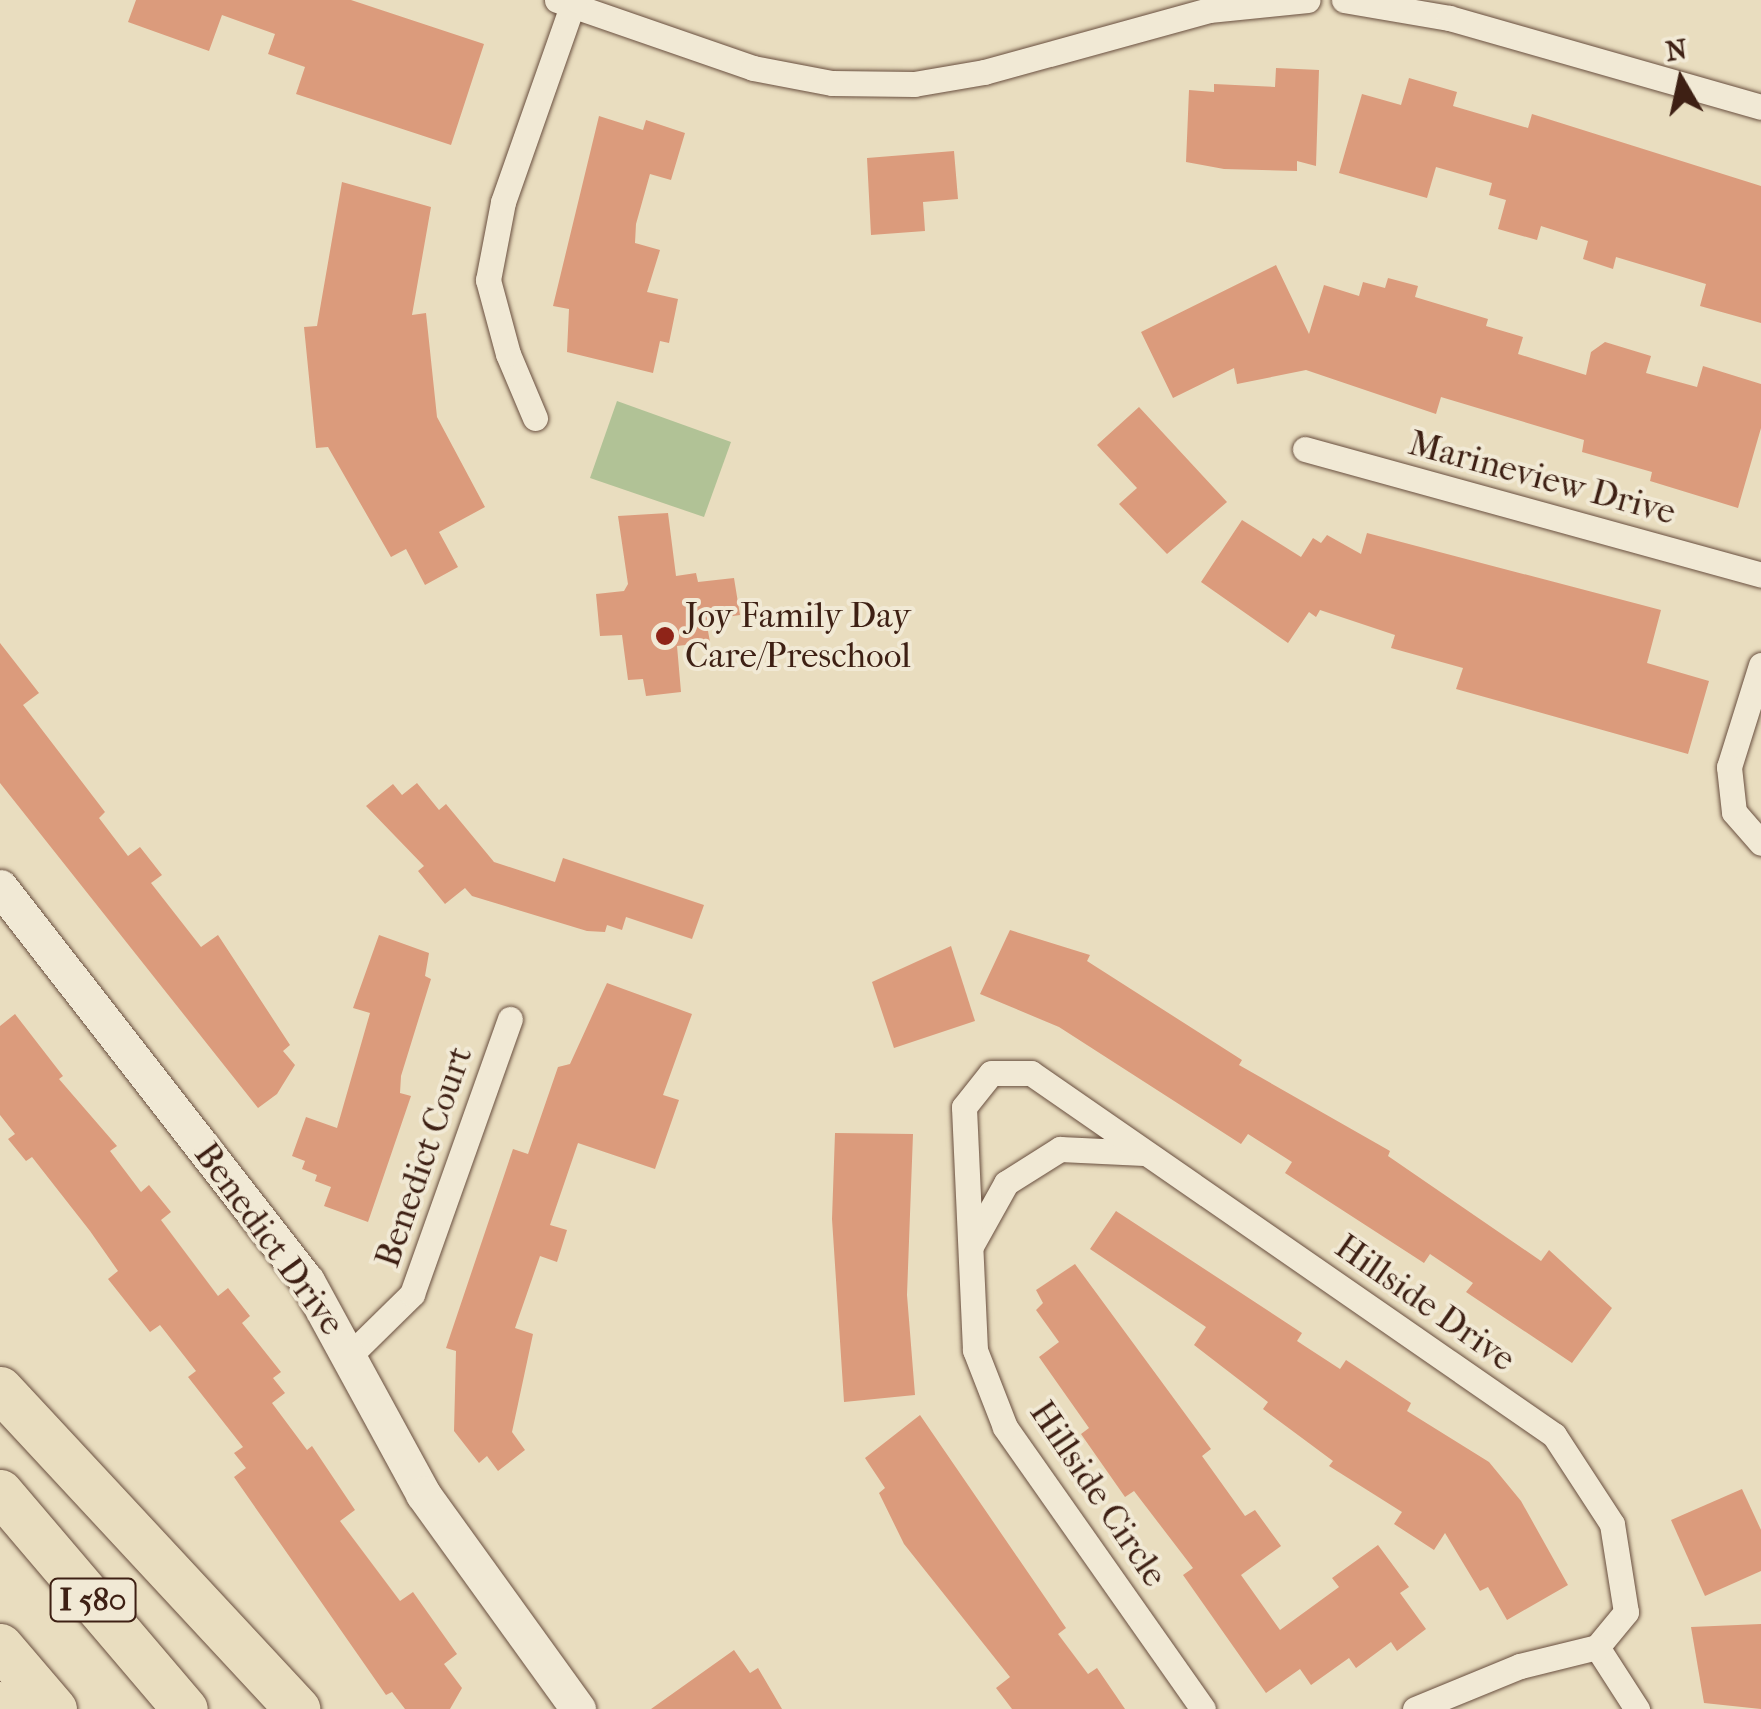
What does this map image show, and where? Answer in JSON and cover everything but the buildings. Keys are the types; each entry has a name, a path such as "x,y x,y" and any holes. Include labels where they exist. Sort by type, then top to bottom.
{"highway":[{"path":"0,1389 296,1709"},
{"name":"I 580","path":"0,1492 185,1709"},
{"name":"I 580","path":"0,1646 54,1709"},
{"path":"0,1704 6,1709"}],"street":[{"path":"535,418 508,354 488,280 504,202 567,2 753,68 832,83 914,84 984,72 1209,10 1307,0"},
{"path":"1344,0 1449,18 1761,107"},
{"name":"Marineview Drive","path":"1305,449 1761,575"},
{"path":"1761,665 1730,767 1734,812 1761,843"},
{"name":"Benedict Drive","path":"0,888 308,1281 352,1354 423,1494 578,1709"},
{"name":"Benedict Court","path":"352,1354 412,1294 510,1019"},
{"name":"Hillside Drive","path":"992,1073 1031,1073 1554,1435 1612,1524 1626,1612 1596,1647"},
{"name":"Hillside Circle","path":"992,1073 964,1108 975,1350 1005,1426 1203,1709"},
{"path":"972,1246 1006,1184 1060,1149 1146,1153"},
{"path":"1414,1709 1520,1666 1596,1647 1636,1709"}],"green space":[{"path":"617,401 731,442 704,517 590,478"}],"place":[{"name":"Joy Family Day Care/Preschool","path":"665,636"}]}
